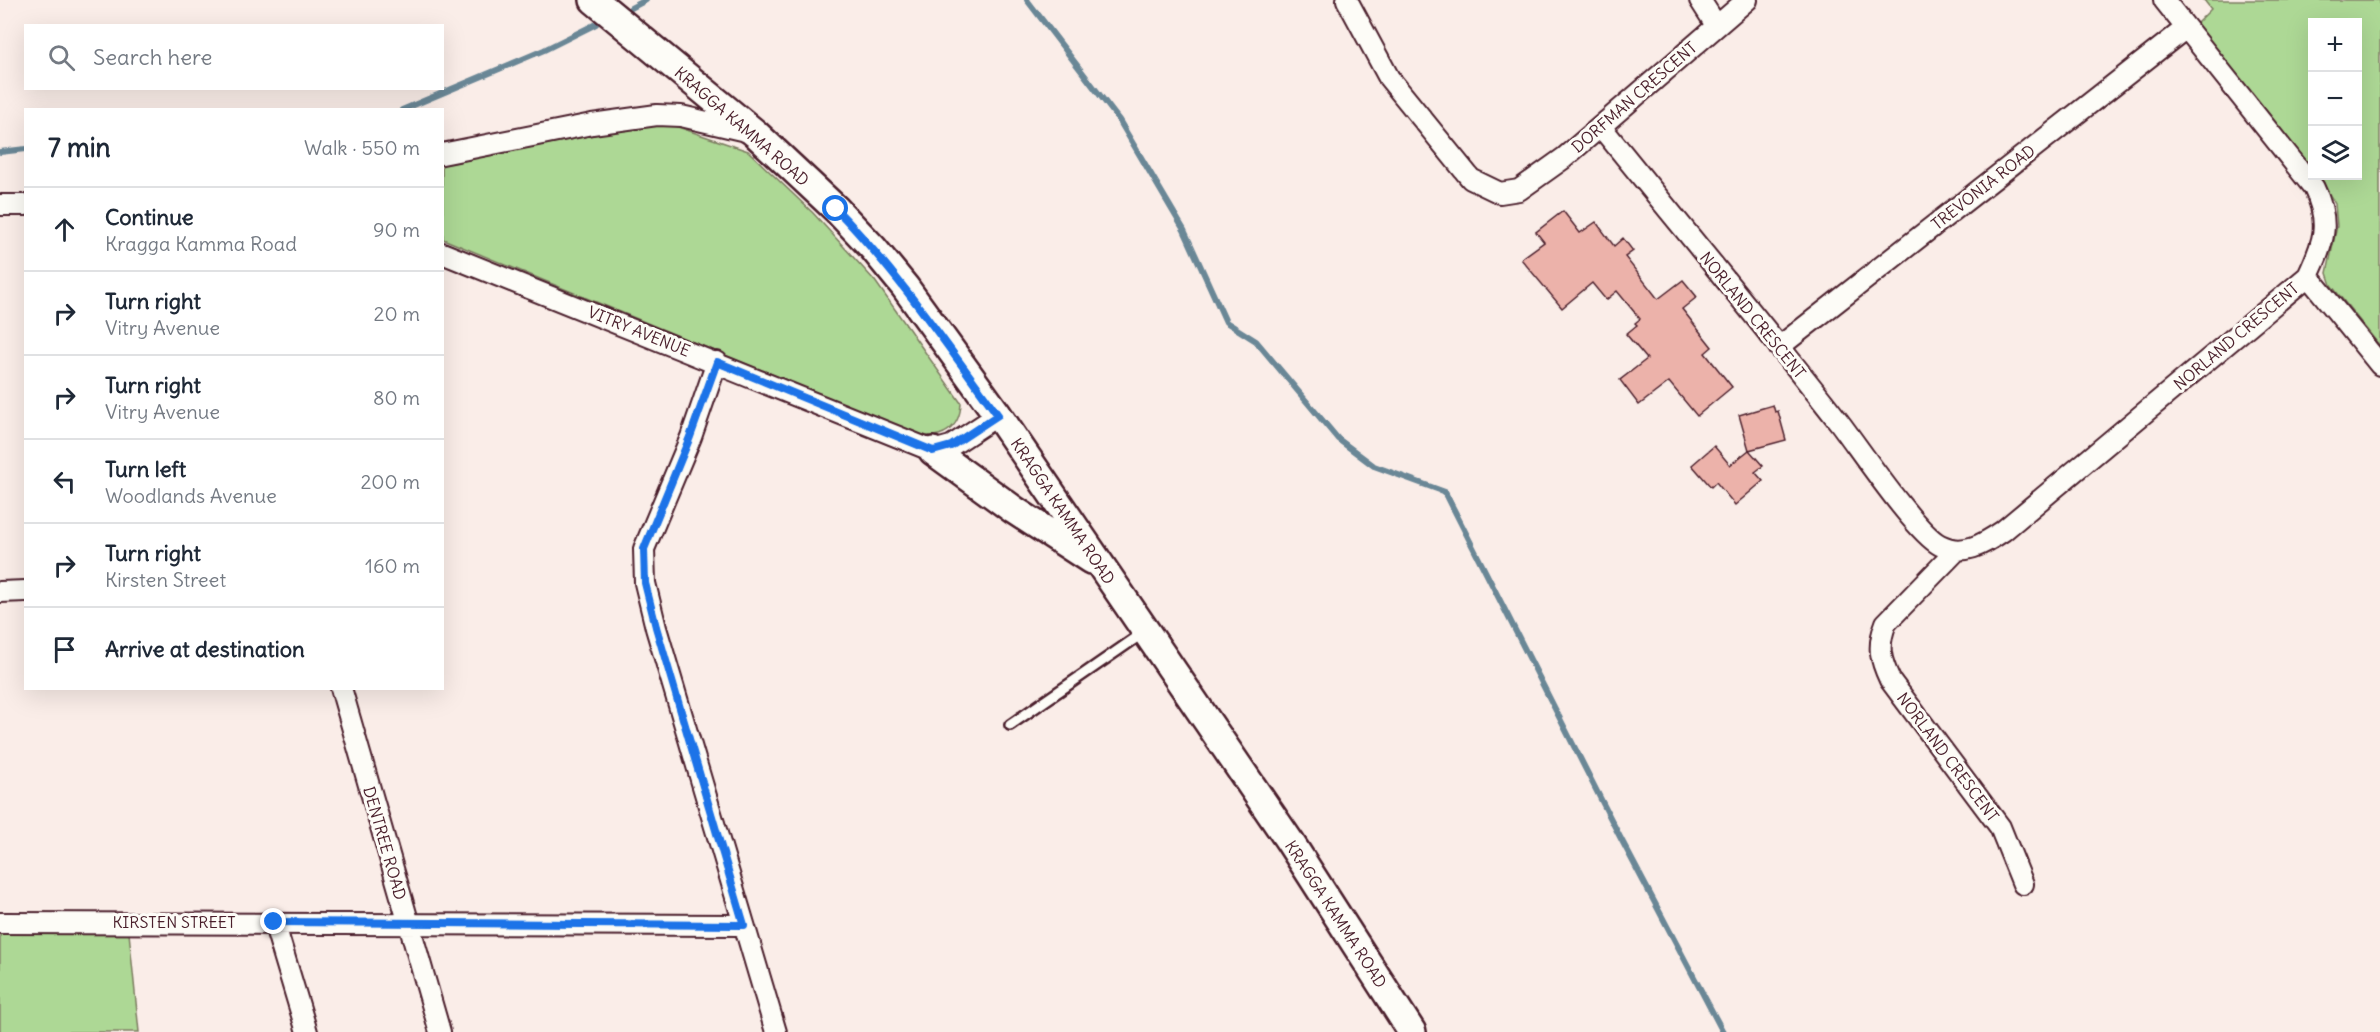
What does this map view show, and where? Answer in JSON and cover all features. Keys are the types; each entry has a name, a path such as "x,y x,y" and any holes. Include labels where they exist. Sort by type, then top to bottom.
{"main road":[{"name":"KRAGGA KAMMA ROAD","path":"594,0 756,134 873,248 998,415 1290,842 1412,1032"},
{"path":"933,451 1014,510 1102,567"}],"street":[{"name":"DORFMAN CRESCENT","path":"1347,0 1389,78 1471,179 1500,193 1519,190 1602,128 1747,0"},
{"path":"1700,0 1716,25"},
{"name":"NORLAND CRESCENT","path":"1602,128 1920,526 1940,545 1956,550 1982,545 2003,531 2308,276 2323,238 2323,207 2314,188 2164,0"},
{"name":"TREVONIA ROAD","path":"1779,347 2186,28"},
{"path":"444,154 592,124 657,115 681,116 756,134"},
{"path":"0,206 24,205"},
{"name":"VITRY AVENUE","path":"444,254 933,451"},
{"path":"2308,276 2380,365"},
{"path":"717,362 690,437 644,549 643,565 656,627 776,1032"},
{"path":"933,451 951,446 998,415"},
{"name":"NORLAND CRESCENT","path":"1956,550 1886,623 1880,639 1880,658 1890,680 2000,827 2023,884"},
{"path":"0,592 24,591"},
{"name":"DENTREE ROAD","path":"341,690 440,1032"},
{"path":"274,922 307,1032"},
{"name":"KIRSTEN STREET","path":"0,923 744,925"}],"lane":[{"path":"1010,724 1145,632"}],"green space":[{"path":"2204,0 2380,0 2380,346 2331,285 2327,273 2337,226 2335,204 2321,180 2362,180 2362,18 2308,18 2308,163 2196,24 2211,9"},
{"path":"643,125 675,126 748,151 813,213 875,281 961,403 957,420 948,431 941,434 926,436 917,434 444,239 444,165"},
{"path":"129,933 139,1032 0,1032 0,934"}],"building":[{"path":"1563,211 1580,233 1596,222 1614,246 1623,238 1633,251 1625,257 1658,299 1683,280 1697,297 1682,309 1712,347 1705,353 1732,387 1697,416 1669,382 1639,405 1620,380 1647,359 1626,334 1637,325 1635,323 1640,319 1617,291 1606,300 1592,283 1562,308 1521,259 1544,242 1536,232"},
{"path":"1773,405 1775,412 1778,411 1786,440 1749,450 1739,415"},
{"path":"1714,446 1730,465 1749,450 1763,466 1755,472 1763,481 1735,505 1716,482 1711,487 1692,465"}],"waterway":[{"path":"631,8 646,0"},
{"path":"1027,0 1119,120 1184,230 1226,322 1256,341 1338,439 1374,466 1445,492 1620,837 1723,1032"},
{"path":"407,108 544,50 596,24"},
{"path":"0,152 24,149"}],"route":[{"path":"274,922 744,925 656,627 643,565 644,549 690,437 717,362 933,451 951,446 998,415 905,287 873,248 836,209"}]}
